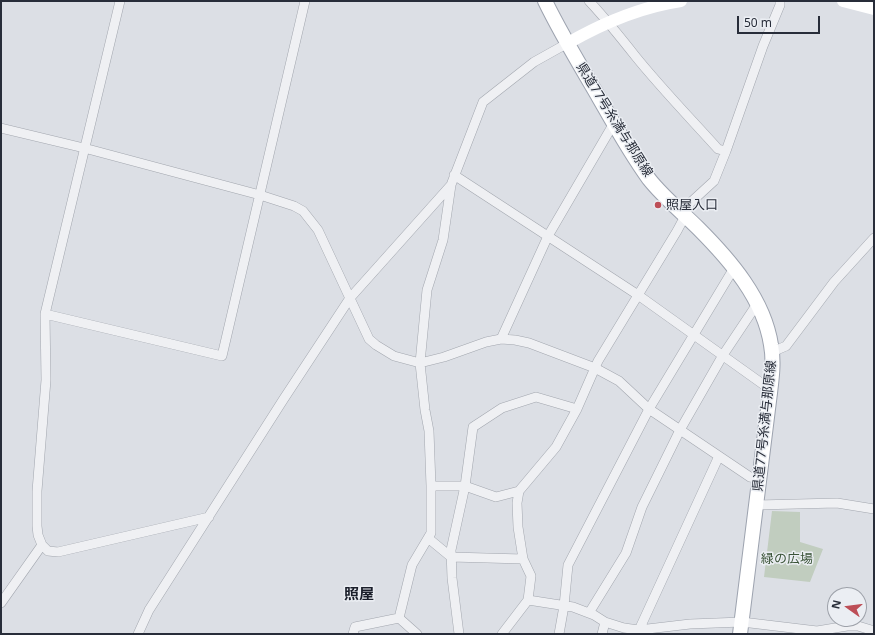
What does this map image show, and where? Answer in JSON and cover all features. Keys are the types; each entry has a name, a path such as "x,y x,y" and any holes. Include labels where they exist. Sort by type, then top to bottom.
{"main road":[{"name":"県道77号糸満与那原線","path":"545,1 626,144 649,179 734,268 757,304 766,324 772,352 771,390 741,628"},
{"path":"568,43 593,29 646,8 681,1"},
{"path":"843,1 874,9"}],"street":[{"path":"120,1 45,314 46,380 37,491 38,535 42,545 48,551 58,552 209,517"},
{"path":"45,314 222,356 305,1"},
{"path":"589,1 609,22 636,57 718,149 726,151"},
{"path":"502,634 528,600 530,576 523,558 518,526 517,503 519,491 556,447 577,409 595,368 685,216 690,202 714,181 780,1"},
{"path":"399,618 412,565 431,533 429,431 425,410 420,363 427,290 443,240 451,184 483,102 534,62 568,43"},
{"path":"501,340 548,236 614,123"},
{"path":"1,128 84,148 294,206 303,212 318,230 369,339 376,346 394,356 420,363 444,357 486,342 515,340 529,343 595,368 619,381 649,409 750,477 760,479"},
{"path":"454,175 638,295 771,390"},
{"path":"138,634 149,610 282,400 350,298 451,184"},
{"path":"772,352 786,346 834,282 874,238"},
{"path":"559,634 564,606 568,565 649,409 734,268"},
{"path":"589,613 626,553 642,507 680,430 723,355 757,304"},
{"path":"459,634 451,550 455,538 473,427 502,408 536,397 577,409"},
{"path":"640,632 719,456"},
{"path":"431,486 464,486 496,497 519,491"},
{"path":"757,505 837,503 874,509"},
{"path":"428,538 451,557 523,558"},
{"path":"1,603 42,545"},
{"path":"528,600 573,607 594,615 605,622 640,632 690,624 817,631 847,626 858,626 874,631"},
{"path":"353,634 354,627 399,618"},
{"path":"399,618 417,634"},
{"path":"602,634 605,622"}],"green space":[{"name":"緑の広場","path":"772,511 800,512 800,542 823,549 810,582 764,577"}],"place":[{"name":"照屋入口","path":"658,205"}],"district":[{"name":"照屋","path":"359,595"}]}
